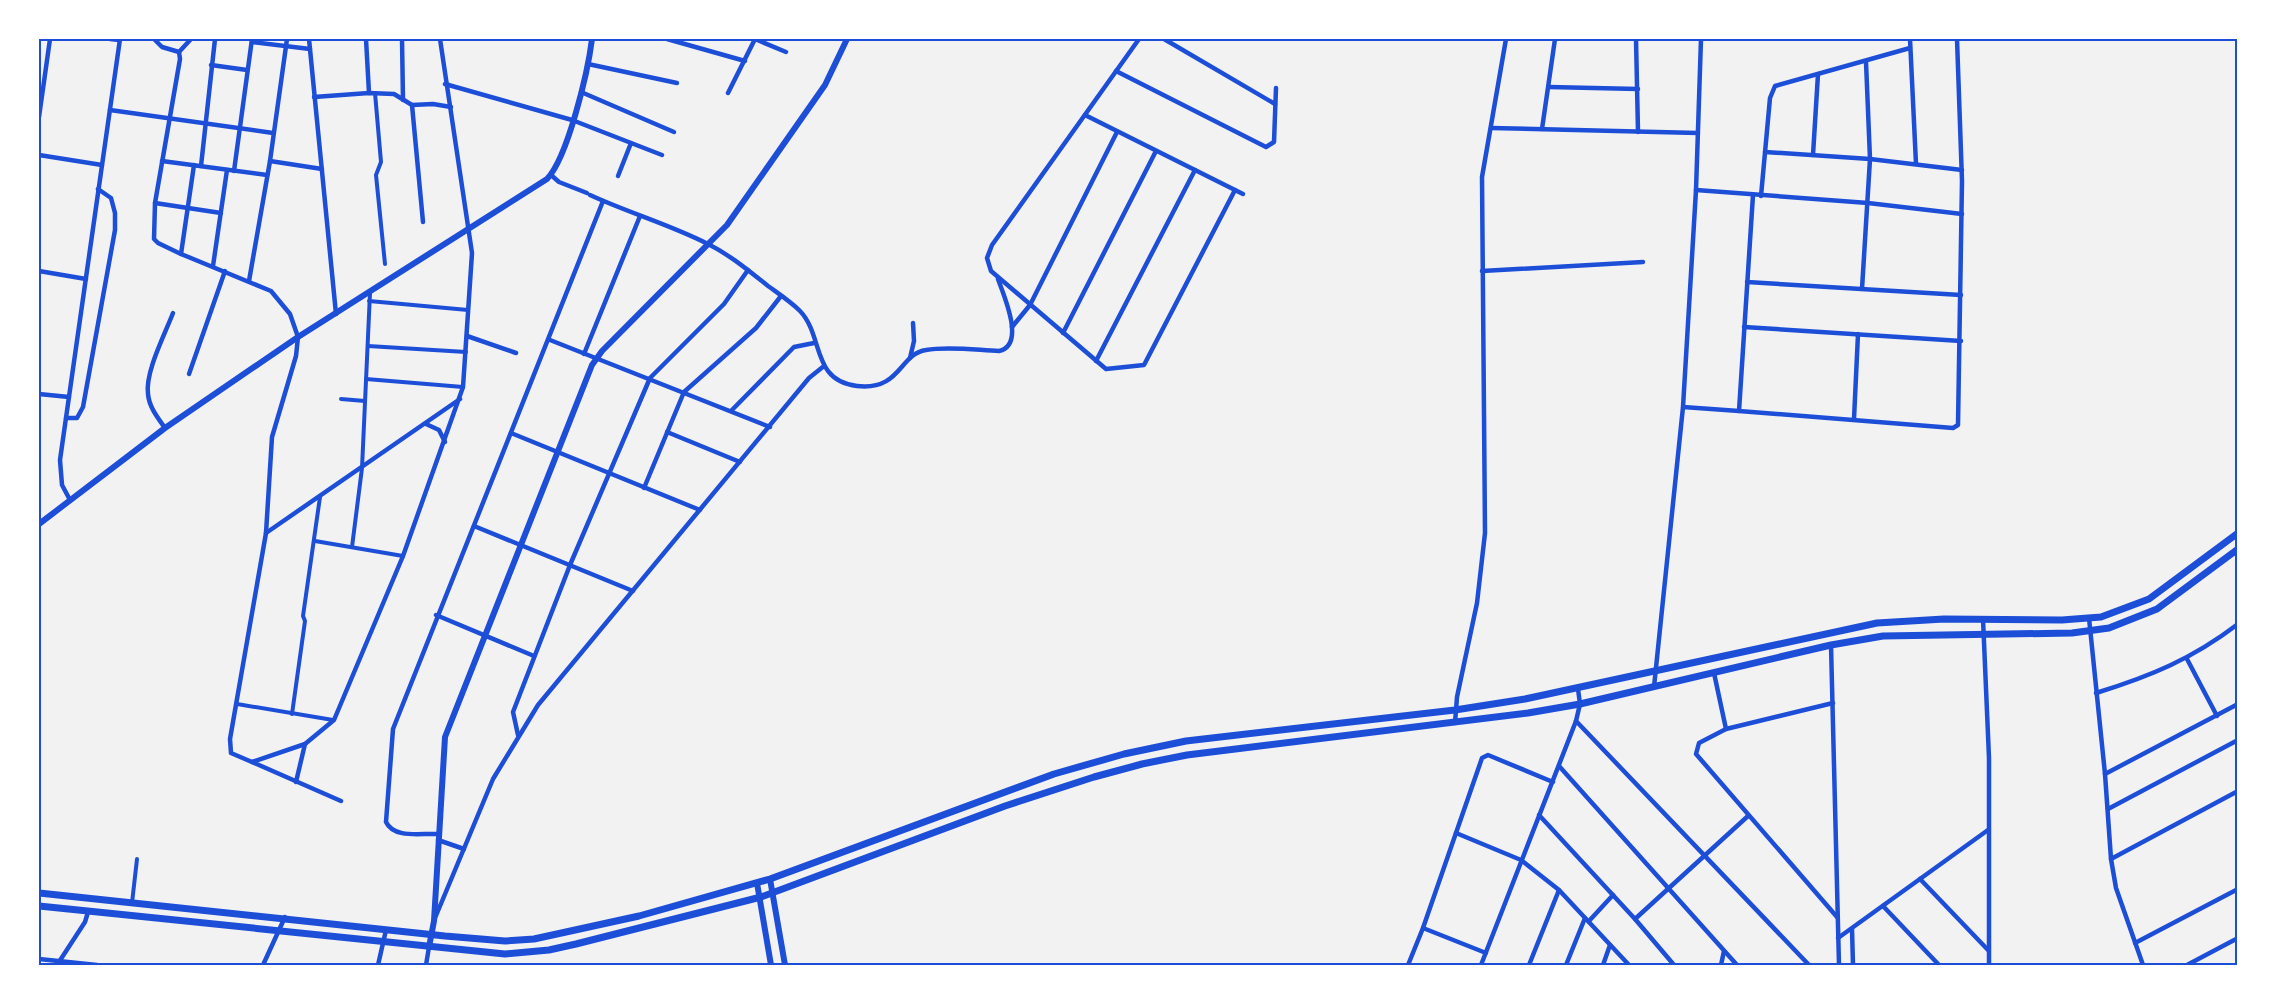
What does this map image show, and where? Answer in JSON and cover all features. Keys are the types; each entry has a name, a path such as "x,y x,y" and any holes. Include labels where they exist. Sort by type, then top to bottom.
{"main road":[{"path":"39,893 506,941 547,938 620,921 770,879 1000,792 1083,765 1186,741 1455,710 1578,689 1844,628 1898,621 2089,618 2117,612 2149,599 2238,533"},
{"path":"39,906 505,954 549,950 761,897 1005,806 1094,777 1187,755 1455,723 1580,704 1831,645 1883,636 2091,631 2127,622 2157,609 2238,549"},
{"path":"1186,741 1187,755"},
{"path":"1000,792 1005,806"},
{"path":"939,816 943,829"}],"street":[{"path":"39,117 50,39"},
{"path":"70,500 60,477 66,418 120,40 110,39"},
{"path":"153,39 162,47 178,52"},
{"path":"191,39 178,52 171,118 155,203 156,241 181,254 249,281 278,297 290,314 298,337 296,356 272,437 266,533 230,739 231,753 341,801"},
{"path":"201,166 215,39"},
{"path":"249,281 270,162 286,39"},
{"path":"309,39 336,314"},
{"path":"366,39 381,162 376,175 385,264"},
{"path":"402,39 403,100"},
{"path":"252,762 305,744 334,720 403,556 460,399 463,387 472,262 440,39"},
{"path":"39,524 165,428 298,337 369,297 551,175 558,162 581,92 592,39"},
{"path":"667,39 745,61"},
{"path":"728,93 755,39 786,52"},
{"path":"426,965 434,921 437,836 445,737 483,635 596,358 727,225 825,85 847,39"},
{"path":"1139,39 988,251 988,265 996,276 1106,369 1144,365 1235,190"},
{"path":"1164,39 1275,104"},
{"path":"1455,723 1455,710 1477,603 1485,533 1482,177 1506,39"},
{"path":"1542,129 1555,39"},
{"path":"1636,39 1638,132"},
{"path":"1654,687 1683,406 1696,190 1701,39"},
{"path":"1910,39 1916,164"},
{"path":"1683,406 1956,427 1960,421 1962,214 1957,39"},
{"path":"234,171 252,41 285,48 310,49"},
{"path":"1761,196 1764,152 1773,89 1783,82 1866,62 1910,48"},
{"path":"1862,289 1870,159 1866,62"},
{"path":"588,64 677,83"},
{"path":"211,65 247,70"},
{"path":"1116,71 1266,147 1274,142 1276,88"},
{"path":"1813,155 1818,74"},
{"path":"445,84 572,120 662,155"},
{"path":"1549,87 1638,89"},
{"path":"581,92 674,132"},
{"path":"314,97 372,93 394,94 412,105 433,104 451,108"},
{"path":"412,105 423,222"},
{"path":"110,110 273,133"},
{"path":"1085,115 1243,194"},
{"path":"1491,128 1698,133"},
{"path":"1012,327 1030,305 1117,132"},
{"path":"618,176 631,143"},
{"path":"1063,333 1156,151"},
{"path":"1764,152 1870,159 1962,170"},
{"path":"39,155 102,165"},
{"path":"162,161 267,175"},
{"path":"270,162 322,169"},
{"path":"181,254 194,165"},
{"path":"213,266 227,170"},
{"path":"1096,361 1195,170"},
{"path":"551,175 559,182 709,244 748,270 808,321 824,366 840,381 855,386 871,386 886,382 900,372 910,358 914,341 913,323"},
{"path":"66,418 77,418 83,407 115,230 114,206 107,193 98,189"},
{"path":"1696,190 1868,203 1962,214"},
{"path":"1739,411 1753,195"},
{"path":"464,849 437,836 393,832 386,822 393,729 436,615 550,340 603,201"},
{"path":"155,203 221,213"},
{"path":"584,354 640,216"},
{"path":"1482,270 1643,262"},
{"path":"518,735 513,712 570,565 650,378 724,304 748,270"},
{"path":"39,271 86,279"},
{"path":"189,374 225,271"},
{"path":"910,358 926,350 1003,350 1012,341 1012,327 996,276"},
{"path":"1747,282 1961,295"},
{"path":"644,488 684,392 756,328 781,296"},
{"path":"369,297 468,310"},
{"path":"352,547 362,468 369,297"},
{"path":"165,428 148,395 148,378 173,313"},
{"path":"1744,327 1961,341"},
{"path":"1854,419 1858,334"},
{"path":"466,336 516,353"},
{"path":"550,340 770,427"},
{"path":"731,411 794,346 814,343"},
{"path":"368,346 465,352"},
{"path":"434,921 493,779 538,705 809,378 824,366"},
{"path":"366,379 463,387"},
{"path":"39,394 69,397"},
{"path":"341,399 364,401"},
{"path":"266,533 460,399"},
{"path":"426,424 439,430 445,442"},
{"path":"667,432 740,462"},
{"path":"511,433 700,510"},
{"path":"292,714 305,621 303,616 307,576 315,541 320,497"},
{"path":"474,526 633,591"},
{"path":"315,541 403,556"},
{"path":"436,615 534,656"},
{"path":"2089,618 2111,859 2116,888 2143,965"},
{"path":"1983,619 1989,758 1989,965"},
{"path":"2096,693 2157,673 2187,659 2238,624"},
{"path":"1831,645 1839,965"},
{"path":"2187,659 2217,716"},
{"path":"1714,673 1726,729"},
{"path":"1481,965 1576,721 1580,704 1578,689"},
{"path":"1833,703 1726,729 1699,743 1696,754 1837,917"},
{"path":"237,704 334,720"},
{"path":"2105,774 2238,704"},
{"path":"1576,721 1809,965"},
{"path":"2108,809 2238,740"},
{"path":"296,782 305,744"},
{"path":"1408,965 1484,756 1501,759 1553,782"},
{"path":"1559,766 1737,965"},
{"path":"2111,859 2238,791"},
{"path":"1539,816 1635,919 1674,965"},
{"path":"1635,919 1748,816"},
{"path":"1838,938 1988,830"},
{"path":"1456,833 1521,860 1559,890 1629,965"},
{"path":"132,903 137,859"},
{"path":"770,879 785,965"},
{"path":"1920,879 1988,950"},
{"path":"757,883 771,965"},
{"path":"2135,943 2238,889"},
{"path":"1529,965 1559,890"},
{"path":"1566,965 1587,919 1613,896"},
{"path":"1883,906 1939,965"},
{"path":"59,963 85,922 88,912"},
{"path":"262,965 285,917"},
{"path":"1423,928 1486,953"},
{"path":"1852,928 1853,965"},
{"path":"378,965 387,929"},
{"path":"2187,965 2238,938"},
{"path":"1603,965 1610,945"},
{"path":"1721,965 1724,951"},
{"path":"39,958 59,963 97,965"},
{"path":"2198,959 2201,965"}]}
